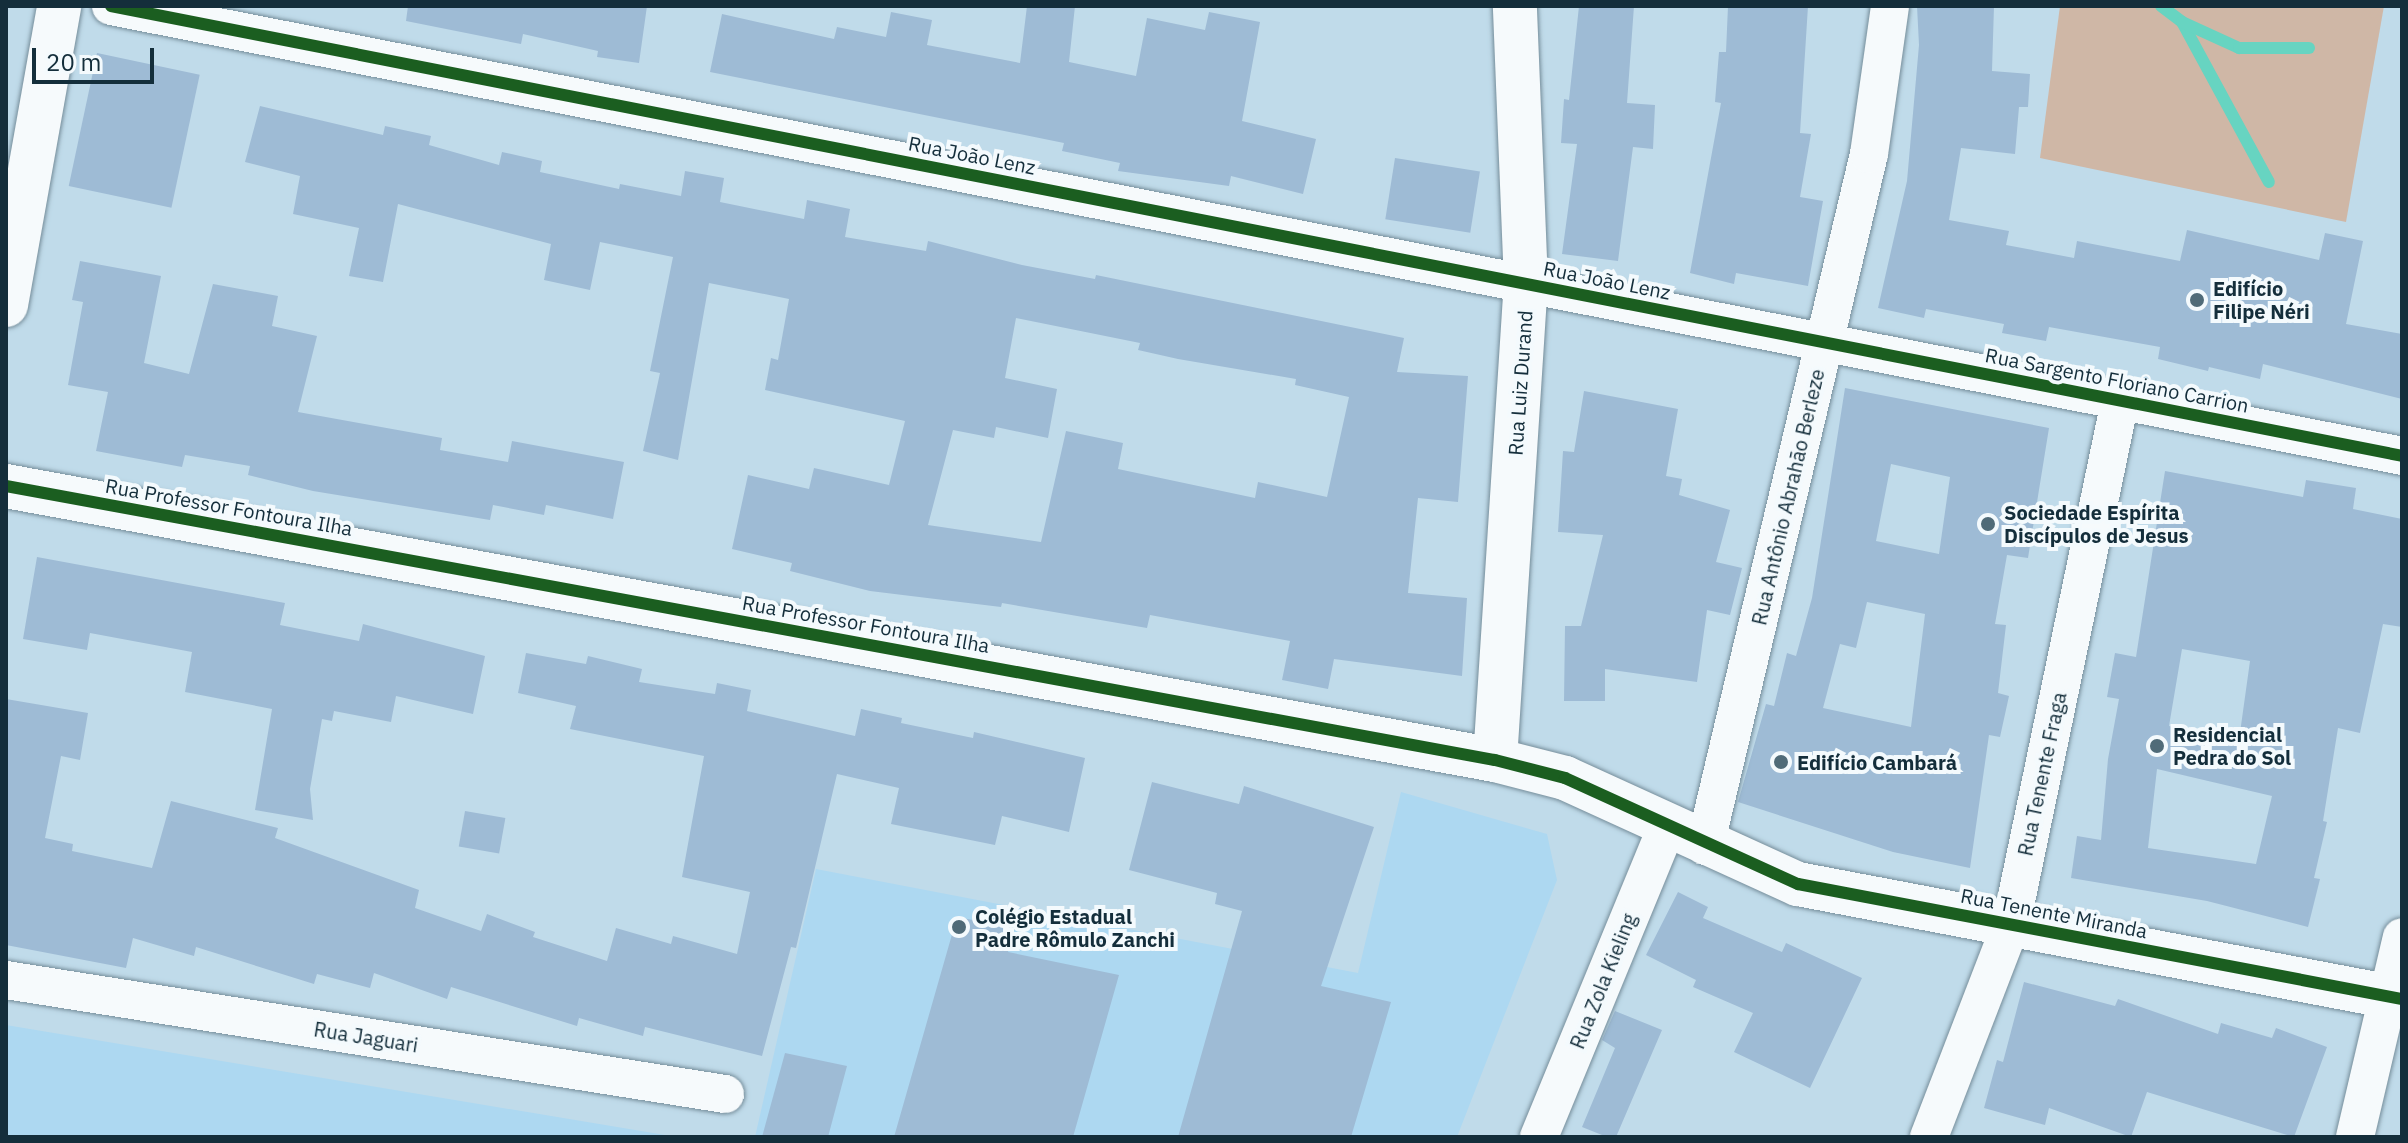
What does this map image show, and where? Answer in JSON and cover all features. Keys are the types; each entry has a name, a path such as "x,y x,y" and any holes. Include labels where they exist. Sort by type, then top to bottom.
{"street":[{"path":"6,305 59,6"},
{"name":"Rua João Lenz","path":"111,6 1824,343"},
{"name":"Rua Luiz Durand","path":"1495,760 1526,284 1515,6"},
{"name":"Rua Antônio Abrahão Berleze","path":"1705,846 1869,154 1890,6"},
{"name":"Rua Sargento Floriano Carrion","path":"1824,343 2402,456"},
{"name":"Rua Tenente Fraga","path":"1929,1137 2011,925 2120,401"},
{"name":"Rua Professor Fontoura Ilha","path":"6,486 1495,760 1565,778 1705,846"},
{"name":"Rua Zola Kieling","path":"1539,1137 1667,826"},
{"name":"Rua Tenente Miranda","path":"1705,846 1798,884 2396,998"},
{"path":"2355,1137 2396,998 2402,937"},
{"name":"Rua Jaguari","path":"6,980 725,1094"}],"shaded area":[{"path":"2060,6 2384,6 2346,222 2040,158"},
{"name":"Colégio Estadual Padre Rômulo Zanchi","path":"1401,792 1547,834 1557,880 1457,1137 755,1137 816,869 1358,973"},
{"path":"6,1025 677,1137 6,1137"}],"building":[{"path":"408,6 647,6 639,63 597,57 598,51 523,34 521,44 406,21"},
{"path":"1027,6 1075,6 1069,62 1136,76 1147,18 1205,30 1209,12 1260,22 1242,121 1316,139 1303,194 1231,176 1229,186 1118,171 1120,163 1062,151 1064,143 710,72 722,14 834,39 837,27 886,37 891,12 932,20 927,45 1020,63"},
{"path":"1579,6 1634,6 1627,103 1655,105 1653,149 1633,147 1618,261 1562,254 1577,144 1561,143 1564,99 1569,100"},
{"path":"1728,6 1808,6 1800,133 1811,134 1800,197 1823,201 1808,286 1736,273 1734,284 1690,273 1721,103 1715,102 1719,52 1726,52"},
{"path":"1917,6 1994,6 1992,71 2030,74 2028,107 2019,107 2015,154 1961,148 1949,220 2009,231 2006,245 2074,258 2077,241 2180,261 2187,230 2319,260 2325,233 2363,241 2346,324 2402,334 2402,399 2263,364 2260,379 2158,359 2160,347 2049,327 2046,341 2002,333 2004,324 1926,309 1924,318 1878,308 1907,181 1919,45"},
{"path":"97,53 200,75 171,208 69,186"},
{"path":"260,106 383,135 385,126 431,136 429,145 499,165 502,152 542,161 540,172 619,189 620,184 681,196 685,171 724,178 720,202 804,219 807,200 850,209 845,237 926,251 928,241 1022,265 1095,279 1096,275 1404,338 1397,372 1468,376 1458,502 1418,498 1408,593 1467,598 1462,676 1334,659 1328,689 1282,680 1290,641 1150,615 1147,628 1002,603 1001,607 870,591 790,571 792,563 732,549 748,475 809,489 814,468 889,485 905,421 765,390 771,358 778,360 789,299 709,283 678,460 643,451 660,373 650,371 673,257 600,242 590,290 544,280 551,244 398,204 383,282 349,276 359,228 293,214 300,176 245,162","holes":["1016,318 1140,343 1138,350 1296,379 1295,385 1349,397 1327,497 1258,482 1255,498 1118,469 1123,443 1066,431 1041,542 928,525 953,430 994,438 996,427 1048,438 1057,389 1005,378"]},
{"path":"1395,158 1480,171 1470,233 1385,219"},
{"path":"80,261 161,276 144,363 189,374 213,284 278,296 272,326 317,336 298,412 442,438 440,450 508,462 512,441 624,462 613,519 546,505 544,515 493,505 490,520 313,491 248,475 250,466 185,455 182,467 96,451 108,392 68,385 83,302 72,300"},
{"path":"1845,388 2049,428 2028,558 2007,555 1995,624 2006,625 1998,693 2009,696 2000,737 1989,735 1970,868 1893,852 1738,802 1766,704 1774,706 1787,653 1796,656 1812,598","holes":["1891,464 1950,477 1939,554 1876,541","1867,602 1925,614 1911,727 1823,708 1840,644 1856,648"]},
{"path":"1584,391 1678,409 1666,476 1682,479 1679,495 1730,510 1716,562 1742,568 1730,615 1707,610 1697,682 1605,669 1605,701 1564,701 1565,626 1581,626 1603,535 1558,532 1563,451 1574,452"},
{"path":"2165,471 2303,497 2306,480 2356,488 2353,509 2402,519 2402,627 2383,624 2360,733 2338,728 2323,821 2327,822 2314,878 2320,879 2308,927 2207,901 2071,878 2077,836 2101,840 2108,759 2119,699 2107,697 2115,653 2136,657","holes":["2182,649 2250,661 2239,740 2169,726","2157,769 2272,796 2256,864 2148,848"]},
{"path":"37,557 285,603 280,625 359,641 363,624 485,656 473,714 396,696 391,722 334,711 332,721 322,719 310,789 313,820 255,810 272,709 185,692 192,652 90,633 87,650 23,639"},
{"path":"526,653 586,664 588,656 642,669 639,682 715,694 717,683 751,690 747,711 855,736 861,709 902,718 901,723 973,738 974,732 1085,758 1069,832 1002,816 995,845 891,824 899,788 837,774 796,948 791,947 762,1056 645,1027 643,1036 579,1018 577,1026 451,987 447,999 374,973 370,988 317,974 314,984 196,947 194,956 133,938 126,968 6,945 6,699 88,713 80,760 61,756 45,838 73,844 72,851 152,868 171,801 278,828 275,838 419,890 415,908 481,931 487,914 535,932 533,937 607,961 616,928 671,944 673,936 737,954 750,892 682,877 704,756 570,729 576,706 518,693"},
{"path":"1152,782 1239,804 1244,786 1374,827 1321,986 1391,1002 1351,1137 1178,1137 1242,911 1215,904 1217,893 1129,870"},
{"path":"465,811 505,818 499,854 459,846"},
{"path":"1678,892 1708,907 1703,918 1782,952 1786,943 1862,978 1810,1088 1734,1052 1753,1013 1693,987 1696,980 1646,955"},
{"path":"957,917 1015,928 1008,952 1119,975 1073,1137 894,1137"},
{"path":"2024,982 2115,1006 2118,999 2218,1034 2221,1023 2272,1038 2276,1028 2327,1047 2294,1137 2147,1092 2131,1137 2049,1108 2045,1125 1984,1108 1997,1060 2003,1062"},
{"path":"1615,1011 1662,1030 1616,1137 1607,1137 1582,1127 1615,1048 1602,1040"},
{"path":"785,1053 847,1066 828,1137 762,1137"}],"waterway":[{"path":"2161,6 2182,22 2269,182"},
{"path":"2182,22 2239,48 2309,48"}],"cycle path":[{"path":"111,6 2402,456"},
{"path":"6,486 1495,760 1565,778 1798,884 2402,999"}],"place":[{"name":"Edifício Filipe Néri","path":"2197,300"},
{"name":"Sociedade Espírita Discípulos de Jesus","path":"1988,524"},
{"name":"Residencial Pedra do Sol","path":"2157,746"},
{"name":"Edifício Cambará","path":"1781,762"},
{"name":"Colégio Estadual Padre Rômulo Zanchi","path":"959,927"}]}
